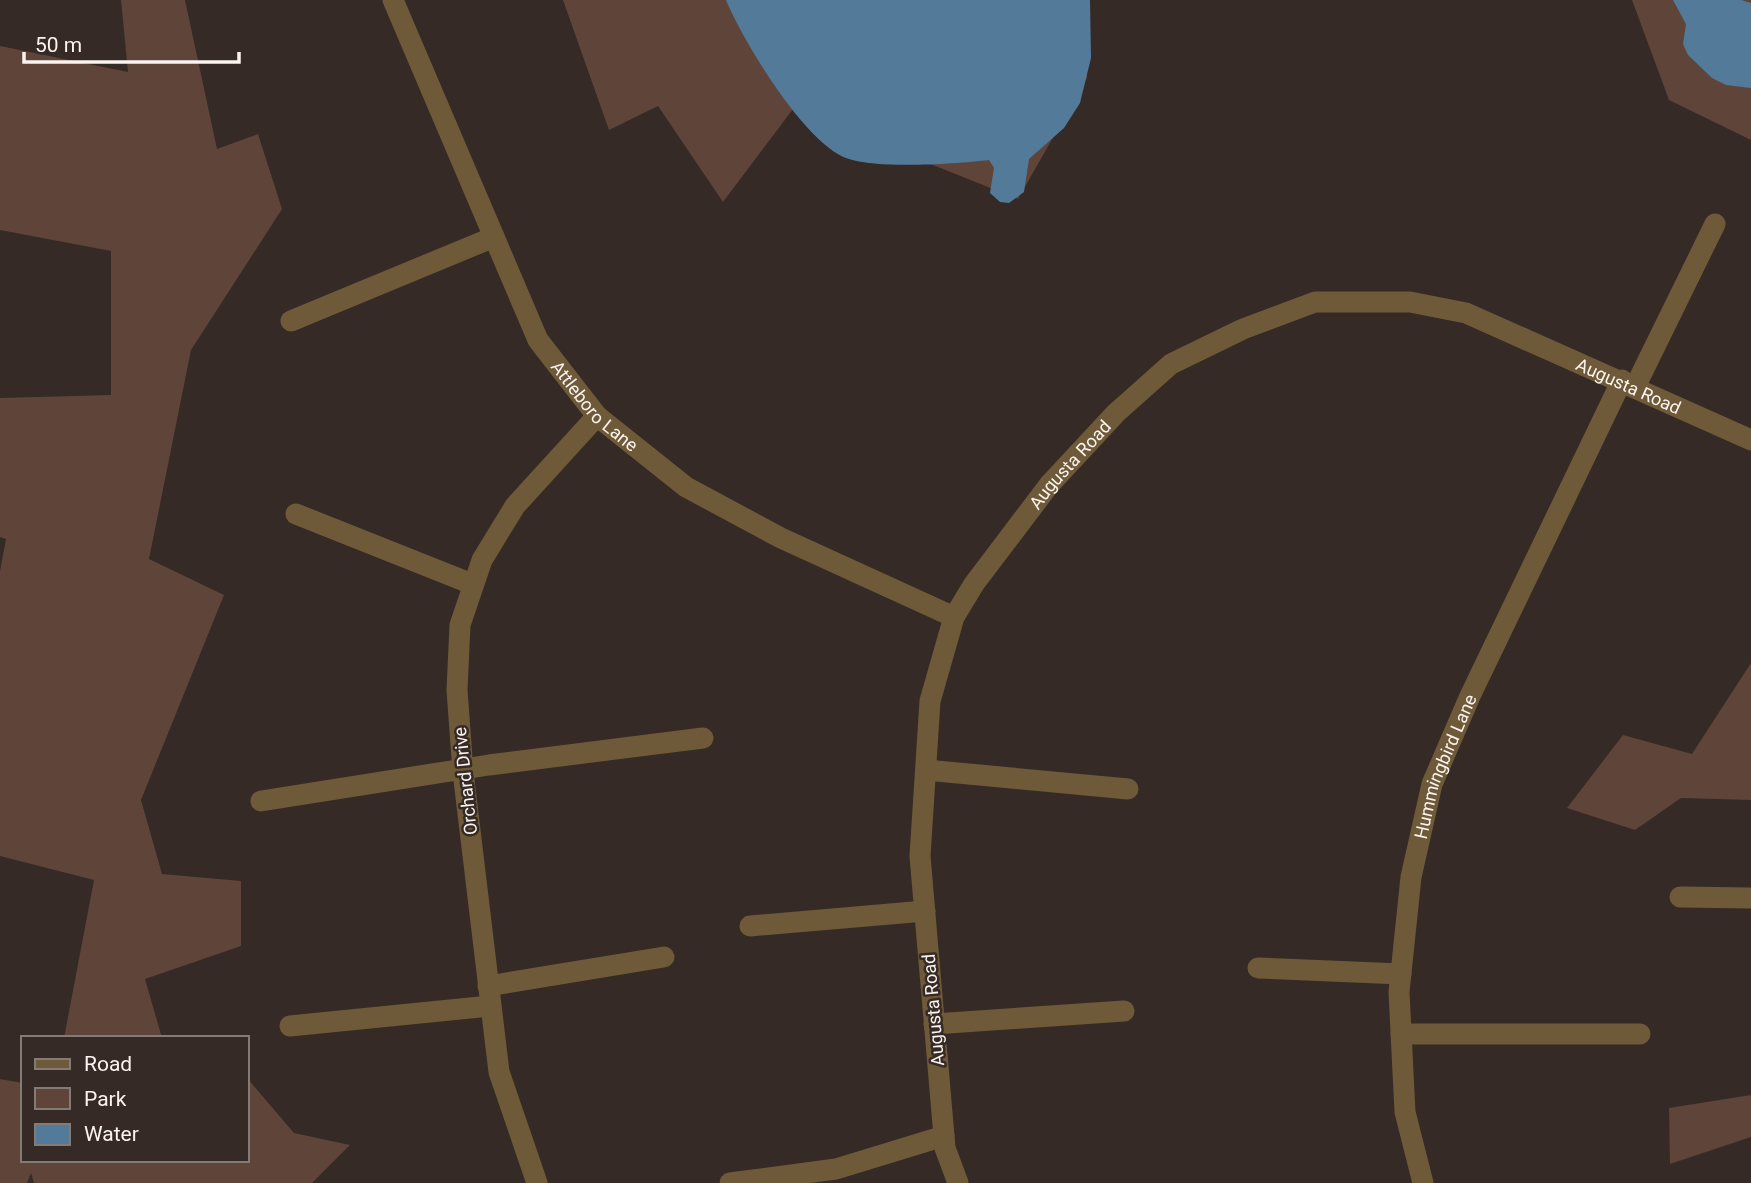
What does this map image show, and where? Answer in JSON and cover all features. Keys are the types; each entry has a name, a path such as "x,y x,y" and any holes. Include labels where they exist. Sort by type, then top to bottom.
{"street":[{"name":"Attleboro Lane","path":"393,0 538,340 597,416 686,487 781,538 954,617"},
{"name":"Hummingbird Lane","path":"1423,1183 1405,1112 1401,974 1411,877 1432,784 1470,696 1628,384 1715,224"},
{"path":"291,321 494,237"},
{"name":"Augusta Road","path":"958,1183 944,1136 920,856 930,701 954,617 974,584 1049,485 1116,413 1171,364 1243,329 1315,302 1410,302 1466,313 1751,440"},
{"name":"Orchard Drive","path":"537,1183 499,1072 463,772 458,664 460,625 482,560 515,506 597,416"},
{"path":"296,514 472,584"},
{"path":"261,802 463,772 489,765 703,738"},
{"path":"926,770 1128,789"},
{"path":"1680,897 1751,898"},
{"path":"750,926 925,911"},
{"path":"290,1026 489,996 664,957"},
{"path":"1258,968 1401,974"},
{"path":"934,1024 1124,1010"},
{"path":"1401,1034 1640,1034"},
{"path":"730,1183 787,1179 836,1169 944,1136"}],"green space":[{"path":"121,0 185,0 217,149 258,134 282,209 191,350 149,559 224,595 141,800 162,874 241,881 241,946 145,979 161,1036 64,1036 94,880 0,856 0,571 6,539 0,537 0,398 111,395 111,251 0,230 0,46 128,72"},
{"path":"563,0 1084,0 1087,78 1018,199 793,109 723,202 658,106 609,130"},
{"path":"1632,0 1751,0 1751,140 1669,100"},
{"path":"1751,663 1751,800 1681,798 1635,830 1567,808 1623,735 1692,754"},
{"path":"0,1079 21,1083 21,1162 248,1162 248,1079 294,1133 350,1145 312,1183 34,1183 31,1173 27,1183 0,1183"},
{"path":"1751,1095 1751,1137 1670,1164 1669,1108"}],"water":[{"path":"726,0 1090,0 1091,58 1080,103 1064,128 1029,159 1024,192 1009,203 1000,202 990,193 994,168 989,160 938,164 879,164 849,159 832,150 796,114 778,90 746,40"},
{"path":"1673,0 1741,0 1751,3 1751,88 1726,85 1712,78 1688,55 1683,44 1686,24"}]}
